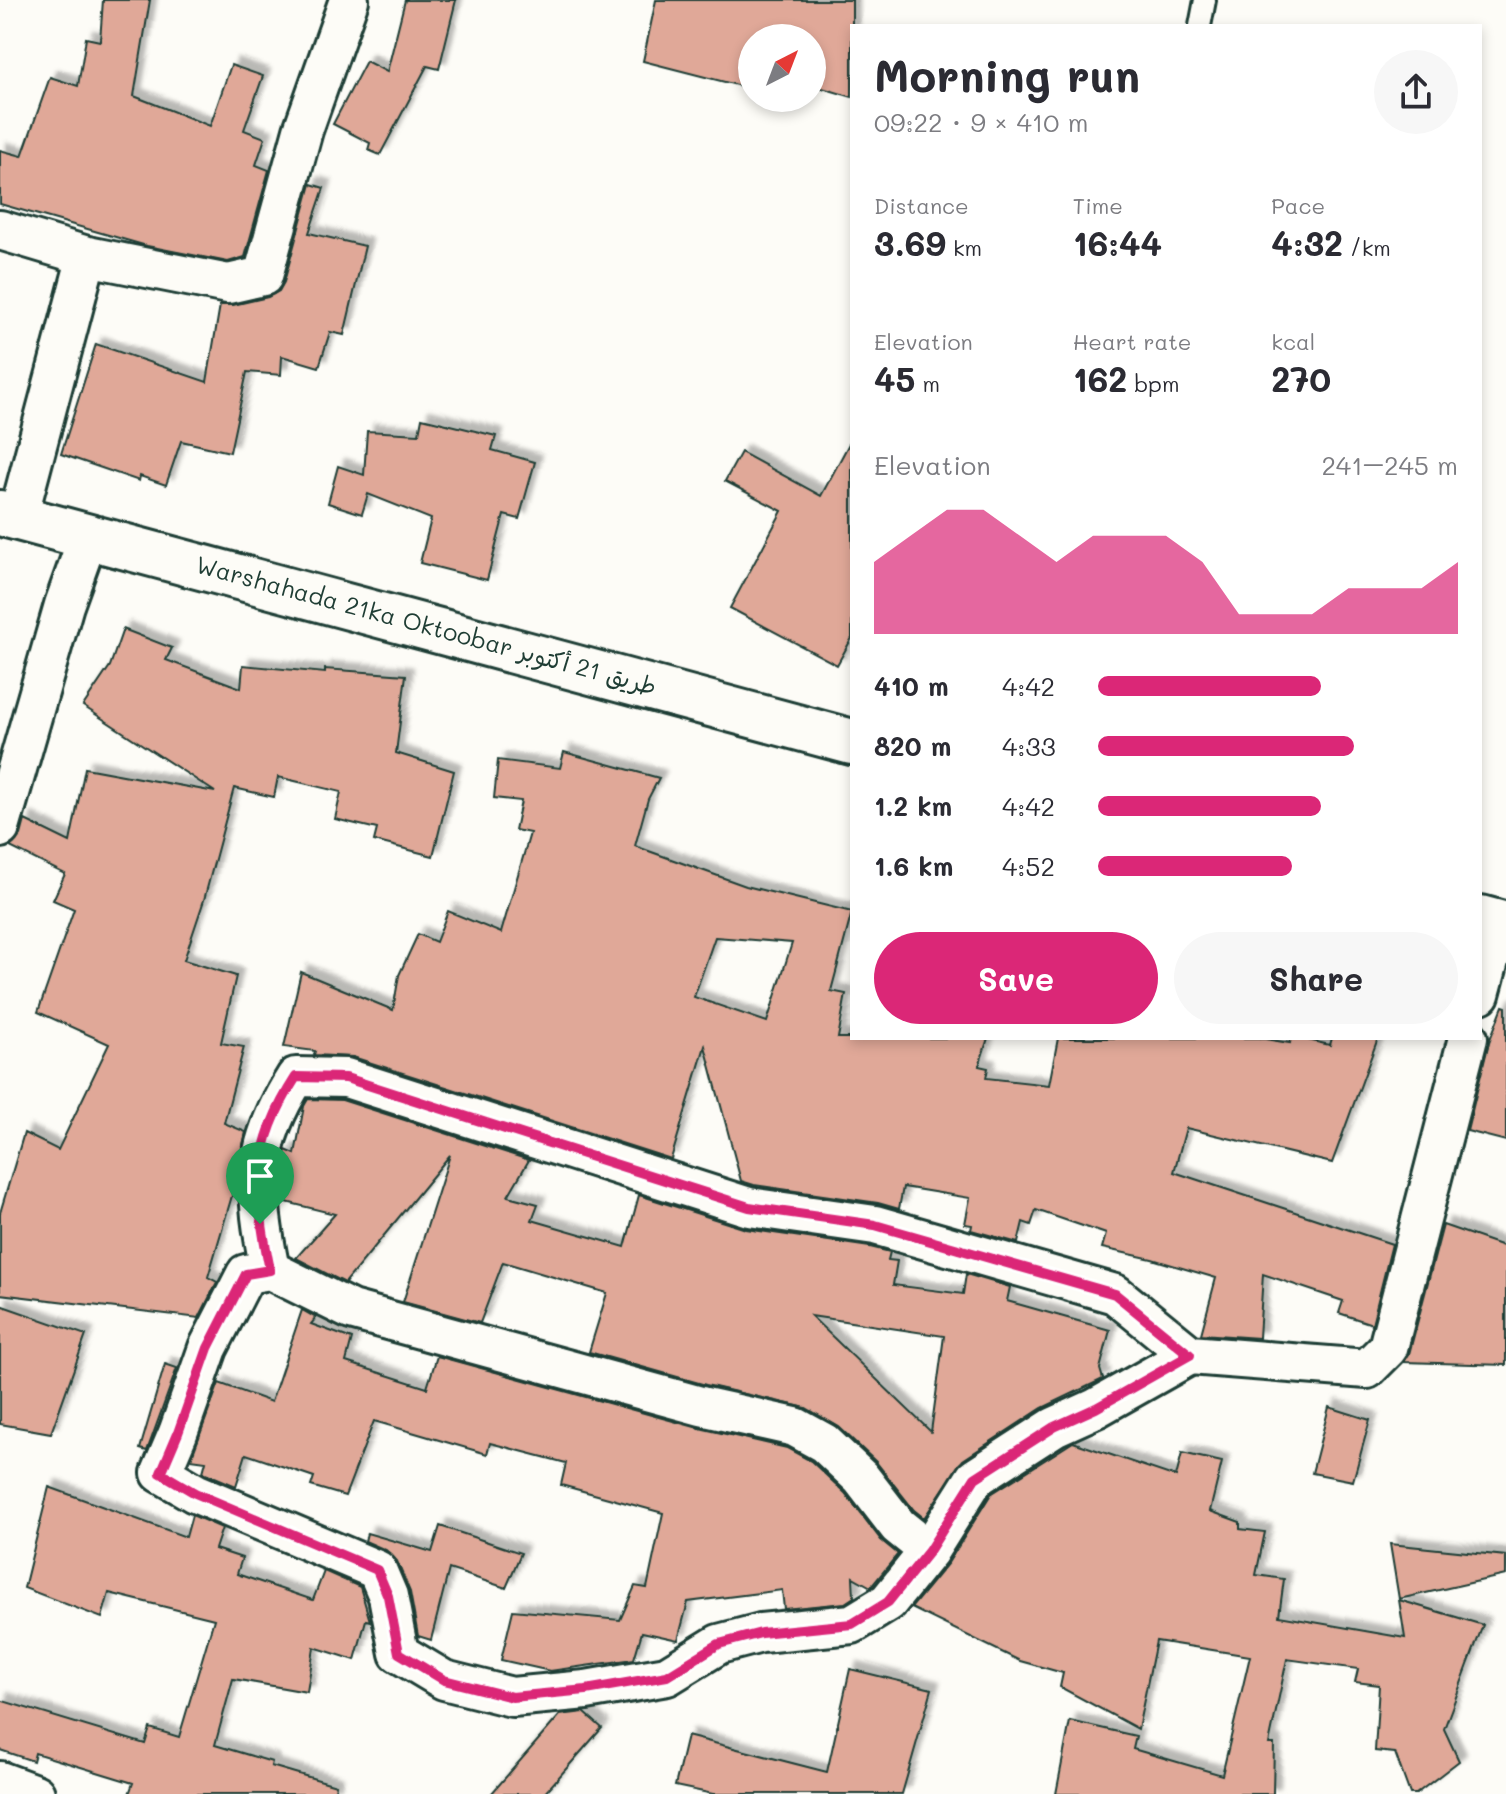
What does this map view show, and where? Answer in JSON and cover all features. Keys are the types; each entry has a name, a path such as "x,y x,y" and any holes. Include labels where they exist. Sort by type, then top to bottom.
{"main road":[{"name":"Warshahada 21ka Oktoobar طريق 21 أكتوبر","path":"9,515 850,741"}],"street":[{"path":"0,230 87,256 228,284 263,276 303,130 349,0"},
{"path":"9,515 87,256"},
{"path":"0,828 64,605 89,535"},
{"path":"1482,984 1495,922"},
{"path":"929,1551 898,1526 861,1478 824,1443 795,1427 686,1402 351,1310 270,1270 246,1274 208,1348 161,1473 195,1493 377,1570 388,1596 399,1653 444,1680 512,1697 586,1690 667,1676 719,1644 761,1633 852,1624 888,1602 929,1551 975,1478 1054,1427 1096,1408 1190,1355 1367,1369 1388,1348 1467,1040"},
{"path":"270,1270 260,1224 259,1161 276,1108 296,1077 346,1078 749,1207 875,1225 1115,1294 1190,1355"},
{"path":"0,1781 35,1794"}],"lane":[{"path":"1200,24 1205,0"}],"building":[{"path":"103,0 150,0 134,96 210,126 231,65 263,76 244,130 265,138 256,165 269,170 245,257 228,262 147,246 0,204 0,150 22,156 50,77 78,86 86,38 100,41"},
{"path":"405,0 456,0 439,69 427,66 380,155 368,150 370,143 333,124 366,61 387,72"},
{"path":"656,0 852,0 850,96 826,89 826,24 738,24 738,85 643,61"},
{"path":"311,184 324,188 309,233 365,246 344,335 330,332 319,367 282,356 281,375 247,372 230,452 181,441 166,485 140,476 139,481 61,454 96,344 207,382 220,305 268,297 279,291"},
{"path":"422,418 496,436 492,450 535,462 519,519 504,515 487,580 420,563 431,519 368,494 362,514 328,503 338,466 364,475 367,431 419,434"},
{"path":"850,442 850,642 837,665 730,608 782,511 725,481 741,452 821,496"},
{"path":"123,629 172,648 166,660 241,688 243,665 325,673 325,669 406,675 396,753 454,771 433,856 374,841 377,829 335,819 341,792 278,777 274,797 234,788 204,900 184,960 236,976 221,1043 244,1047 224,1123 246,1132 238,1167 237,1190 234,1189 208,1277 217,1282 199,1318 0,1294 0,1213 24,1133 58,1150 109,1044 38,1012 74,909 53,900 65,874 10,847 21,835 25,820 70,842 85,768 215,792 83,706 110,666"},
{"path":"564,752 659,778 648,799 635,846 746,886 850,912 831,991 846,994 838,1038 987,1040 979,1066 988,1068 986,1078 1049,1085 1058,1040 1271,1040 1290,1043 1291,1040 1308,1040 1330,1045 1331,1040 1377,1040 1332,1163 1186,1128 1174,1172 1392,1244 1372,1324 1339,1313 1343,1301 1263,1274 1259,1338 1201,1334 1216,1278 1102,1248 1106,1234 1036,1210 1031,1225 1023,1222 1018,1243 971,1230 972,1225 965,1224 970,1198 903,1187 899,1209 741,1181 705,1046 671,1159 353,1057 314,1055 315,1051 284,1047 301,972 393,1010 399,975 418,934 436,942 448,911 501,933 530,833 515,830 521,801 494,798 498,760 560,768","holes":["715,937 792,943 767,1022 694,997"]},
{"path":"1503,1006 1506,1007 1506,1141 1467,1131 1489,1042"},
{"path":"308,1099 342,1100 529,1160 508,1196 538,1204 532,1220 625,1247 639,1195 746,1229 890,1252 888,1260 897,1261 893,1285 963,1294 966,1274 1010,1287 1007,1301 1110,1330 1100,1369 1103,1379 1042,1408 963,1460 924,1518 876,1462 839,1427 806,1408 706,1385 589,1352 607,1293 503,1262 480,1323 403,1302 450,1155 345,1283 296,1258 335,1214 282,1201 285,1153 286,1150 295,1154","holes":["811,1316 944,1336 931,1432"]},
{"path":"1443,1225 1506,1247 1506,1365 1404,1362 1409,1354"},
{"path":"0,1305 86,1335 51,1433 0,1424"},
{"path":"302,1310 316,1318 311,1324 352,1339 346,1362 427,1388 437,1356 695,1427 787,1448 811,1461 845,1493 881,1540 898,1554 871,1587 853,1577 854,1597 845,1603 784,1609 782,1590 688,1602 678,1640 642,1632 634,1659 550,1671 501,1660 513,1610 620,1620 635,1586 647,1588 663,1513 561,1485 566,1463 490,1443 487,1454 374,1421 345,1496 311,1486 314,1477 246,1454 236,1486 203,1472 206,1461 191,1459 219,1383 271,1402"},
{"path":"165,1364 177,1368 147,1451 140,1449"},
{"path":"1329,1407 1370,1420 1353,1481 1312,1473"},
{"path":"1073,1442 1176,1477 1182,1453 1222,1462 1210,1511 1240,1522 1240,1529 1265,1532 1256,1575 1284,1579 1279,1616 1405,1638 1399,1600 1483,1625 1444,1729 1459,1761 1416,1794 1410,1794 1395,1753 1375,1751 1379,1685 1355,1682 1358,1669 1287,1659 1269,1744 1274,1744 1273,1794 1056,1794 1070,1721 1136,1736 1133,1749 1222,1775 1250,1656 1156,1641 1138,1729 1060,1687 1063,1673 1020,1661 911,1608 948,1563 991,1494"},
{"path":"49,1487 186,1537 192,1515 222,1528 215,1549 242,1558 237,1574 313,1600 324,1571 360,1587 370,1621 366,1620 355,1660 314,1647 307,1692 233,1679 215,1745 336,1785 334,1794 129,1794 133,1783 35,1753 33,1761 0,1750 0,1700 145,1744 150,1728 179,1737 214,1619 109,1593 102,1618 24,1588"},
{"path":"440,1526 521,1553 506,1588 449,1569 431,1640 418,1636 410,1592 397,1561 386,1550 365,1541 367,1533 432,1552"},
{"path":"1390,1544 1506,1556 1506,1575 1399,1599"},
{"path":"850,1669 932,1689 902,1794 713,1794 675,1786 687,1736 827,1772"},
{"path":"584,1712 602,1728 544,1794 491,1794 560,1715"}],"route":[{"path":"296,1077 346,1078 749,1207 875,1225 1115,1294 1190,1355 1096,1408 1054,1427 975,1478 929,1551 888,1602 852,1624 761,1633 719,1644 667,1676 586,1690 512,1697 444,1680 399,1653 388,1596 377,1570 195,1493 161,1473 208,1348 246,1274 270,1270 260,1224 259,1161 276,1108 296,1077"}]}
